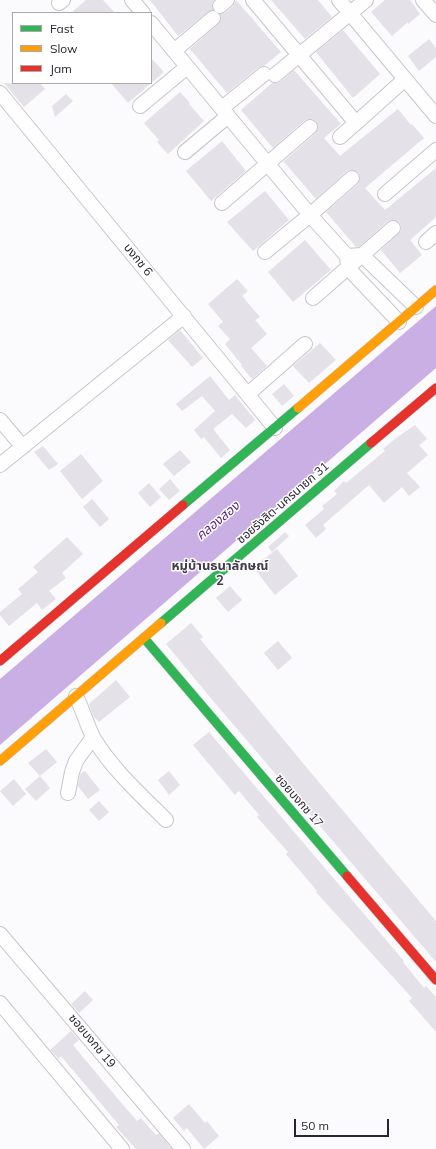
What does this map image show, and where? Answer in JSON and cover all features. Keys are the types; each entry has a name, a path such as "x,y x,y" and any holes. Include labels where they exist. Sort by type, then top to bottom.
{"street":[{"path":"132,0 142,12"},
{"path":"253,0 356,123"},
{"path":"339,0 436,116"},
{"path":"185,152 225,112 269,75 299,55 366,0"},
{"path":"423,0 436,15"},
{"path":"174,51 220,8"},
{"path":"152,24 399,322"},
{"path":"140,106 187,67"},
{"path":"340,137 405,79"},
{"name":"บงกช 6","path":"0,93 275,428"},
{"path":"222,203 310,127"},
{"path":"384,194 436,150"},
{"path":"265,252 352,178"},
{"path":"313,298 348,262 362,255 392,228"},
{"path":"362,255 416,307"},
{"path":"1,659 436,290"},
{"path":"0,465 184,316"},
{"path":"248,394 305,344"},
{"name":"ซอยรังสิต-นครนายก 31","path":"0,761 436,388"},
{"path":"0,420 23,447"},
{"name":"ซอยบงกช 17","path":"144,638 436,980"},
{"path":"76,696 93,737 122,775 166,820"},
{"path":"68,793 72,772 76,761 93,737"},
{"name":"ซอยบงกช 19","path":"0,934 183,1149"},
{"path":"0,1003 122,1149"}],"water":[{"name":"คลองสอง","path":"436,306 436,368 0,745 0,679"}],"building":[{"path":"86,0 103,0 114,12 72,12"},
{"path":"150,0 214,0 212,4 213,10 208,12 178,36"},
{"path":"236,0 281,52 264,66 259,67 227,93 190,49 218,24 221,20 220,14 225,13 233,6"},
{"path":"271,0 318,0 332,17 305,39"},
{"path":"385,0 410,0 420,14 392,36 371,12"},
{"path":"343,30 380,74 353,98 316,52"},
{"path":"429,39 436,48 436,57 419,71 408,56"},
{"path":"152,59 164,72 152,82"},
{"path":"294,70 341,124 324,138 340,156 398,109 424,138 365,188 385,210 436,168 436,217 410,240 422,255 400,273 381,250 401,231 399,222 392,220 388,221 359,247 356,247 326,212 358,184 360,177 358,172 351,170 347,171 316,199 284,162 316,133 318,126 316,121 312,119 305,120 273,148 241,110 272,83 280,82"},
{"path":"4,83 41,84 45,89 24,107"},
{"path":"112,84 150,84 128,103"},
{"path":"180,92 204,121 168,154 157,142 159,140 144,123"},
{"path":"66,94 73,101 55,117 52,106"},
{"path":"222,141 246,171 211,201 186,171"},
{"path":"265,191 289,220 253,251 227,222"},
{"path":"305,240 331,270 293,302 268,272"},
{"path":"237,279 248,291 242,296 260,317 255,320 267,334 251,348 267,366 252,379 225,344 230,339 218,326 223,322 208,304"},
{"path":"180,330 203,358 192,367 168,340"},
{"path":"320,343 336,360 309,383 293,366"},
{"path":"210,376 229,400 235,395 255,420 246,428 232,414 213,429 230,450 221,458 204,437 201,439 194,430 215,411 202,396 182,411 176,404"},
{"path":"284,384 294,396 282,406 272,394"},
{"path":"415,425 427,439 419,445 428,455 407,473 420,487 409,496 402,487 384,503 369,485 323,525 326,529 316,538 305,525 324,509 322,506 337,494 334,491 344,481 346,483 385,451 383,449 396,438"},
{"path":"43,446 58,464 49,470 34,452"},
{"path":"180,450 191,462 174,476 163,464"},
{"path":"81,454 103,481 82,499 60,471"},
{"path":"170,479 180,491 169,500 159,489"},
{"path":"149,483 161,497 150,507 138,493"},
{"path":"92,499 109,519 100,527 83,507"},
{"path":"285,532 289,536 272,552 268,547"},
{"path":"67,537 83,554 62,573 66,578 49,591 56,599 42,610 37,603 9,626 0,615 0,612 22,594 18,589 38,572 33,567"},
{"path":"277,549 298,576 275,595 253,567"},
{"path":"230,586 242,600 228,612 216,598"},
{"path":"191,623 203,637 200,639 436,921 436,962 166,644"},
{"path":"278,641 292,658 278,670 264,653"},
{"path":"116,680 130,697 99,722 93,716 89,704"},
{"path":"209,732 404,961 403,962 424,988 426,986 436,997 436,1032 409,1001 412,998 316,892 317,891 286,854 288,852 257,817 259,815 239,791 235,795 193,745"},
{"path":"46,749 57,762 40,776 28,763"},
{"path":"85,771 100,790 88,799 78,786 80,774"},
{"path":"169,771 180,785 169,795 158,780"},
{"path":"40,776 50,788 36,801 25,789"},
{"path":"14,779 26,794 13,806 0,791"},
{"path":"99,801 109,812 99,821 89,810"},
{"path":"85,991 93,1000 79,1013 71,1004"},
{"path":"71,1031 79,1040 73,1045 123,1105 137,1121 141,1118 156,1135 159,1133 172,1149 136,1149 116,1127 119,1125 61,1056 58,1059 50,1050"},
{"path":"189,1104 205,1123 207,1121 219,1136 204,1149 187,1128 184,1131 173,1118"}],"traffic: fast":[{"path":"183,505 298,408"},
{"path":"161,623 371,443"},
{"path":"144,638 347,876"}],"traffic: slow":[{"path":"298,408 436,290"},
{"path":"0,761 161,623"}],"traffic: jam":[{"path":"371,443 436,388"},
{"path":"0,661 183,505"},
{"path":"347,876 436,980"}],"district":[{"name":"หมู่บ้านธนาลักษณ์ 2","path":"220,574"}]}
